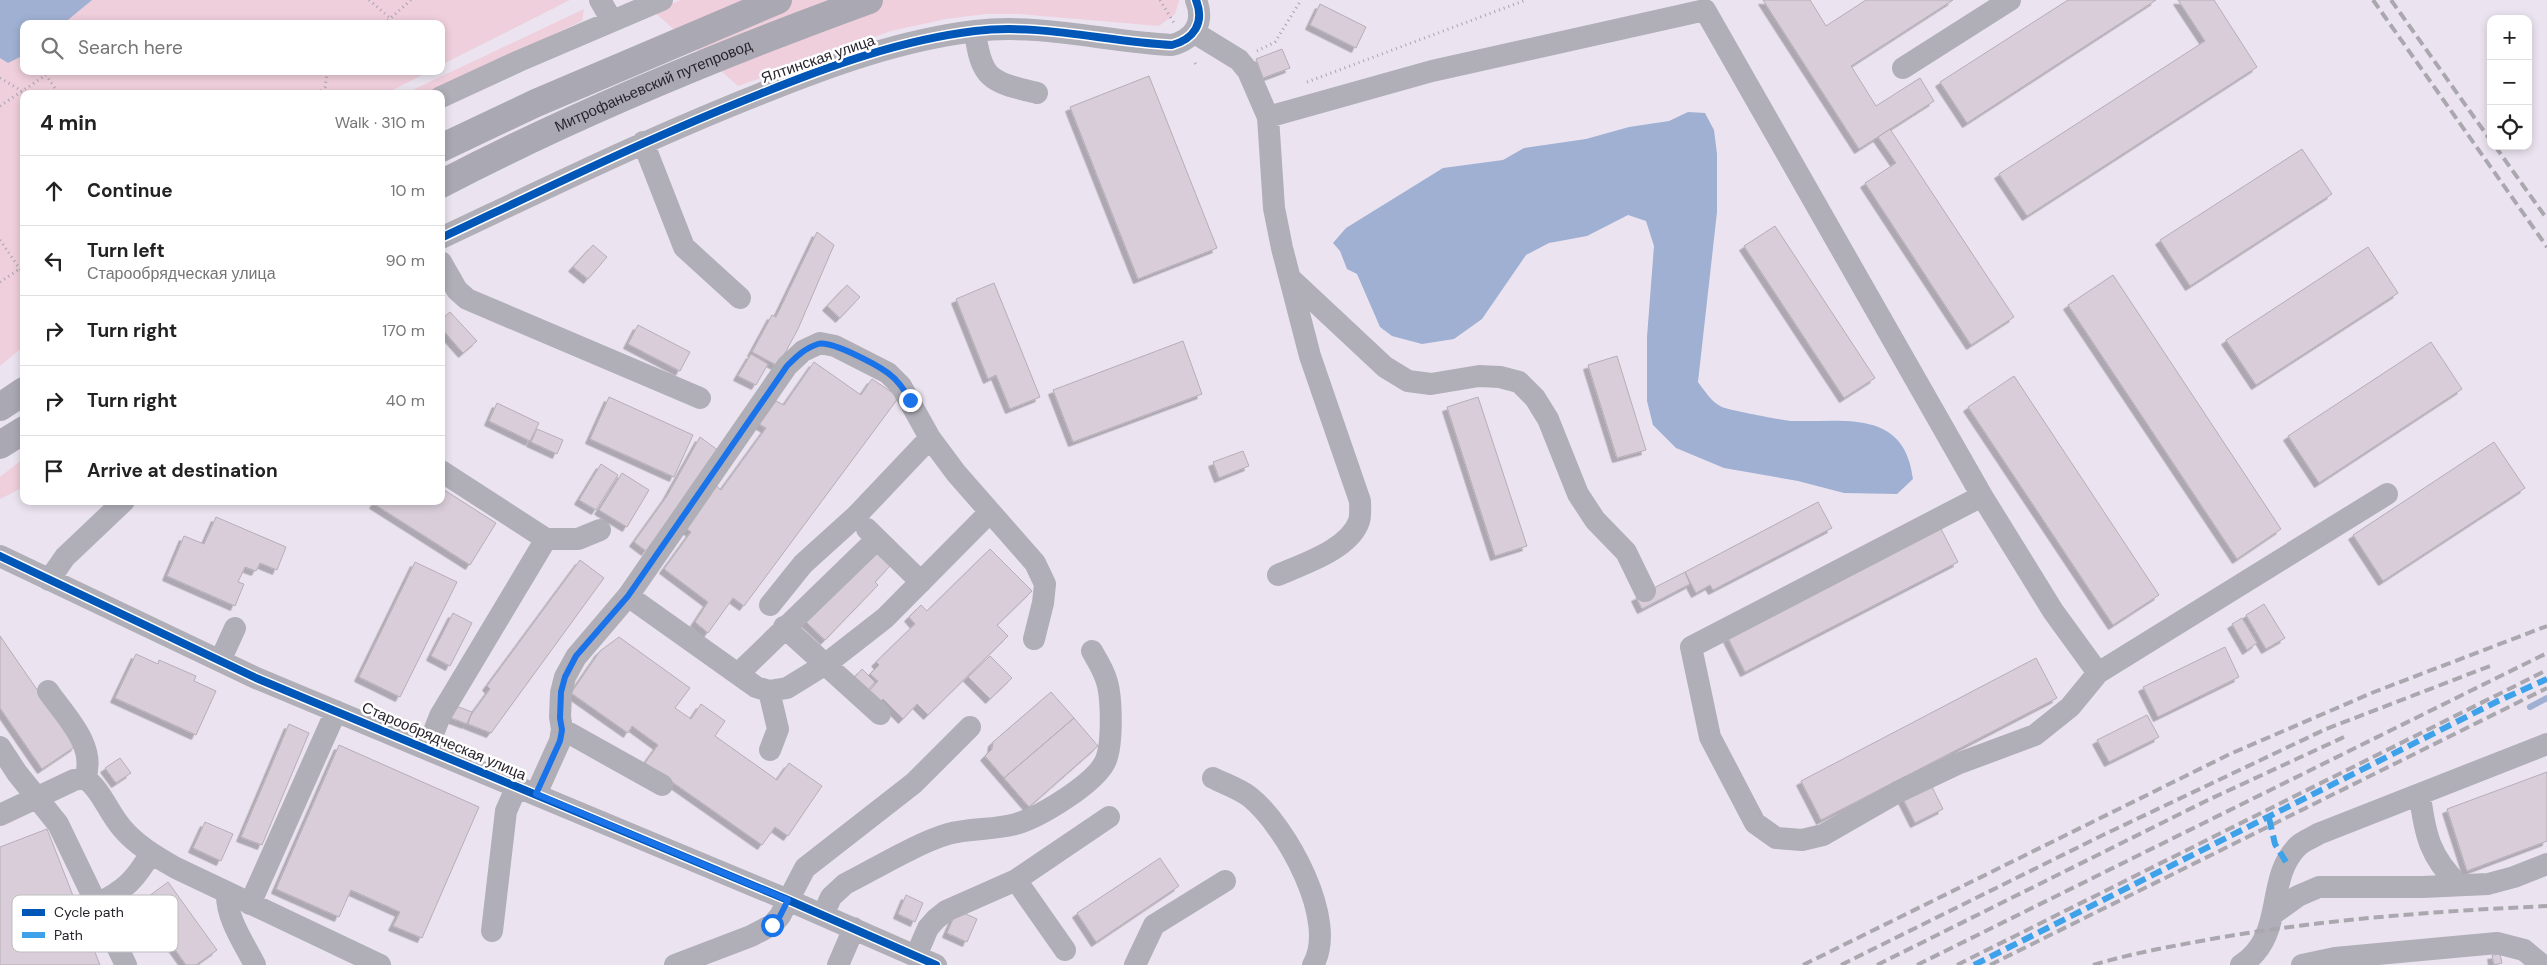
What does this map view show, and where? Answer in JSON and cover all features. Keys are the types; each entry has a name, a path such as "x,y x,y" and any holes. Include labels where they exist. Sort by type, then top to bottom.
{"main road":[{"name":"Митрофаньевский путепровод","path":"445,146 536,102 674,42 778,0"},
{"name":"Митрофаньевский путепровод","path":"445,182 559,126 696,66 869,0"},
{"path":"0,407 20,394"},
{"path":"0,445 20,432"}],"street":[{"path":"600,0 612,21"},
{"path":"445,96 662,0"},
{"path":"1196,0 1199,18 1194,33 1239,60 1248,71 1268,117 1274,208 1282,248 1310,356 1360,501 1359,521 1349,537 1329,551 1278,575"},
{"path":"1903,68 2010,0"},
{"path":"1268,117 1432,71 1702,5 1982,496 2053,611 2098,673"},
{"name":"Ялтинская улица","path":"445,236 643,142 761,93 903,44 975,30 1008,28 1172,44 1184,41 1194,33"},
{"path":"975,30 982,64 992,79 1005,85 1037,93"},
{"path":"643,142 684,247 740,298"},
{"path":"445,278 449,295 467,299 700,398"},
{"path":"1291,279 1385,367 1408,381 1431,384 1478,376 1500,376 1519,382 1535,398 1548,419 1578,494 1595,520 1626,552 1645,591"},
{"path":"492,931 506,811 526,790 560,741 562,730 560,718 561,692 565,677 576,656 628,596 787,366 803,351 820,343 836,346 888,373 901,386 930,438 956,473 1035,563 1045,584 1044,603 1034,640"},
{"path":"770,605 804,564 856,516 930,438"},
{"path":"445,474 546,539 578,539 600,530"},
{"path":"1982,496 1692,647 1710,737 1756,823 1776,838 1802,840 1823,835 1898,792 1957,764 2034,735 2070,708 2098,673 2387,494"},
{"path":"50,580 66,557 120,505"},
{"path":"628,596 756,687 769,691 787,688 826,664 885,618 990,512"},
{"path":"856,516 876,540 922,582"},
{"path":"427,749 440,716 546,539"},
{"path":"738,674 784,627 876,540"},
{"name":"Старообрядческая улица","path":"0,556 220,661 926,960"},
{"path":"784,627 880,714"},
{"path":"220,661 235,628"},
{"path":"823,915 831,897 845,884 947,834 1014,824 1030,819 1047,810 1097,774 1106,760 1109,743 1110,693 1107,679 1092,652"},
{"path":"48,691 86,746 89,767 85,778"},
{"path":"769,691 778,730 770,750"},
{"path":"250,904 336,711"},
{"path":"674,965 762,931 780,916 805,868 914,783 970,727"},
{"path":"562,730 662,785"},
{"path":"2241,965 2260,947 2270,929 2280,880 2286,862 2299,845 2318,834 2420,796 2547,744"},
{"path":"0,747 58,824 93,895"},
{"path":"0,814 74,780 85,778 94,784 122,828 151,853 227,893 380,965"},
{"path":"1213,778 1250,797 1276,826 1302,868 1313,896 1318,921 1320,944 1313,965"},
{"path":"2420,796 2424,826 2432,850 2446,872 2459,885"},
{"path":"926,960 928,928 946,911 1016,880 1109,817"},
{"path":"115,895 136,878 151,853"},
{"path":"2274,914 2298,896 2319,887 2488,884 2514,877 2547,864"},
{"path":"1016,880 1065,950"},
{"path":"1136,965 1154,925 1225,881"},
{"path":"227,893 226,904 230,915 255,965"},
{"path":"838,965 854,928"},
{"path":"2302,965 2335,958 2497,943 2524,950 2542,965"},
{"path":"120,952 126,965"}],"path":[{"path":"369,0 390,18 411,0"},
{"path":"1160,0 1174,23"},
{"path":"1239,60 1275,42 1301,0"},
{"path":"1297,86 1526,0"},
{"path":"24,90 46,75 56,90"},
{"path":"322,90 325,87 328,75"},
{"path":"0,78 20,90"},
{"path":"0,106 20,92"},
{"path":"0,240 20,269 0,282"}],"shaded area":[{"path":"0,0 570,0 445,63 445,20 20,20 20,75 422,75 393,90 20,90 20,349 0,366"},
{"path":"681,0 1179,1 1175,14 1159,26 1018,14 986,14 946,19 891,31 738,86 653,11"},
{"path":"584,9 582,21 435,90 412,90"},
{"path":"20,461 20,489 0,499 0,477"}],"water":[{"path":"0,0 92,0 68,20 20,20 20,57 8,63 0,58"},
{"path":"1688,112 1705,113 1714,130 1717,154 1717,212 1698,382 1708,396 1722,407 1788,421 1852,421 1870,424 1885,430 1898,441 1908,456 1913,479 1897,494 1844,493 1798,481 1724,468 1676,448 1653,425 1647,401 1647,337 1654,246 1646,221 1628,215 1587,236 1549,243 1526,255 1482,319 1454,339 1422,344 1392,336 1380,327 1357,274 1347,269 1340,251 1333,243 1346,228 1443,168 1503,160 1524,148 1586,139 1629,127 1669,121"}],"building":[{"path":"1763,0 1810,0 1826,26 1866,0 1953,0 1851,66 1876,106 1920,78 1934,101 1859,149"},
{"path":"2068,0 2156,0 1967,123 1940,82"},
{"path":"2178,0 2214,0 2257,67 2027,216 1999,174 2205,41"},
{"path":"1320,4 1366,27 1356,48 1310,25"},
{"path":"1282,49 1290,68 1263,78 1256,59"},
{"path":"1149,76 1217,248 1138,279 1070,107"},
{"path":"1890,129 2014,317 1971,345 1865,183 1896,163 1878,137"},
{"path":"2302,149 2332,194 2190,286 2160,240"},
{"path":"1775,226 1875,378 1844,398 1744,246"},
{"path":"817,232 834,245 798,329 778,366 752,352 772,315 776,317"},
{"path":"593,245 607,257 588,279 573,267"},
{"path":"2368,247 2398,293 2256,385 2226,340"},
{"path":"2113,275 2281,529 2237,559 2068,305"},
{"path":"994,283 1040,397 1010,409 996,375 988,379 956,299"},
{"path":"847,285 860,297 840,318 827,306"},
{"path":"450,312 477,341 463,353 445,333 445,316"},
{"path":"638,325 690,352 680,371 628,344"},
{"path":"1183,341 1202,394 1073,442 1053,390"},
{"path":"2431,342 2462,389 2319,483 2288,436"},
{"path":"751,354 768,364 756,385 738,376"},
{"path":"1617,356 1646,450 1617,458 1588,365"},
{"path":"814,362 861,395 872,379 899,397 744,606 733,598 708,633 695,622 708,602 664,569 691,532 683,526 714,484 721,490 766,428 759,424 776,401 784,405"},
{"path":"2014,376 2159,595 2113,625 1968,407"},
{"path":"609,397 693,435 674,477 590,439"},
{"path":"1478,397 1527,546 1495,556 1447,407"},
{"path":"497,403 539,423 530,441 489,421"},
{"path":"537,429 563,440 557,454 531,442"},
{"path":"700,437 719,451 646,551 634,542 667,496"},
{"path":"2494,442 2525,488 2383,581 2353,535"},
{"path":"1243,451 1249,466 1219,478 1213,462"},
{"path":"601,464 618,475 596,510 579,500"},
{"path":"622,473 649,490 627,527 599,510"},
{"path":"445,491 496,523 470,565 376,505 445,505"},
{"path":"1818,502 1832,528 1713,590 1710,585 1696,593 1685,572"},
{"path":"216,517 286,547 277,570 260,563 256,571 245,567 238,582 244,584 235,606 167,576 184,536 204,544"},
{"path":"1940,527 1958,562 1745,672 1728,638"},
{"path":"990,549 1032,591 997,625 1008,636 928,715 917,704 903,719 883,699 880,702 869,691 878,681 870,674 879,665 876,662 915,624 909,617 921,605 927,611"},
{"path":"874,551 890,566 875,582 878,585 825,640 806,622"},
{"path":"580,560 604,578 491,733 468,724 471,715 490,689 487,686"},
{"path":"415,562 457,582 400,697 359,677"},
{"path":"1685,572 1690,584 1642,609 1636,597"},
{"path":"2264,604 2285,638 2266,649 2246,615"},
{"path":"453,613 472,623 450,666 431,656"},
{"path":"2242,618 2257,643 2247,650 2232,624"},
{"path":"0,636 76,746 42,769 0,708"},
{"path":"619,637 690,688 675,708 691,719 701,704 725,721 715,736 777,780 789,763 822,786 788,836 775,827 762,845 645,763 658,745 632,726 628,733 571,693 600,651"},
{"path":"2225,647 2239,677 2158,717 2143,687"},
{"path":"136,654 158,664 159,660 196,676 194,681 216,691 196,735 115,698"},
{"path":"990,656 1012,678 990,699 968,677"},
{"path":"2036,658 2057,698 1821,820 1801,781"},
{"path":"862,669 875,682 868,690 854,678"},
{"path":"1051,692 1074,718 1004,778 985,756 992,749 993,742"},
{"path":"456,706 472,712 467,724 451,718"},
{"path":"2147,715 2159,737 2109,762 2097,740"},
{"path":"1074,718 1098,746 1029,807 1004,778"},
{"path":"289,724 309,733 262,845 241,837"},
{"path":"339,745 479,807 422,938 393,926 400,912 351,890 339,917 276,889"},
{"path":"120,758 131,773 116,783 105,768"},
{"path":"2547,772 2547,841 2467,871 2447,809"},
{"path":"1930,783 1943,809 1915,823 1902,797"},
{"path":"205,822 233,834 221,861 193,848"},
{"path":"47,829 73,895 12,895 12,952 95,952 100,965 0,965 0,847"},
{"path":"1160,858 1179,886 1096,942 1077,913"},
{"path":"168,882 177,895 150,895"},
{"path":"906,895 923,903 915,922 898,914"},
{"path":"178,896 217,950 196,965 186,965 177,952"},
{"path":"957,910 977,919 967,942 947,933"},
{"path":"2500,954 2502,963 2494,965 2492,955"}],"waterway":[{"path":"2530,707 2547,698"}],"railway":[{"path":"2373,0 2547,247"},
{"path":"2391,0 2487,135"},
{"path":"2498,150 2547,219"},
{"path":"1803,965 2230,754 2374,692 2547,626"},
{"path":"1917,965 2547,653"},
{"path":"1841,965 2103,835 2326,729 2490,666"},
{"path":"1957,965 2547,670"},
{"path":"1990,965 2547,688"},
{"path":"1877,965 2208,800 2344,737"},
{"path":"2093,965 2174,946 2303,925 2425,913 2547,906"}],"marked path":[{"path":"1974,965 2498,701 2547,679"},
{"path":"2269,818 2275,844 2286,862"}],"cycle path":[{"path":"445,236 599,163 719,110 866,55 947,35 999,29 1049,31 1172,45 1186,39 1196,29 1199,16 1196,0"},
{"path":"0,556 256,678 788,900 936,965"}],"route":[{"path":"772,925 780,916 788,900 536,794 560,741 562,730 560,718 561,692 565,677 576,656 628,596 787,366 803,351 820,343 836,346 888,373 901,386 910,400"}]}
